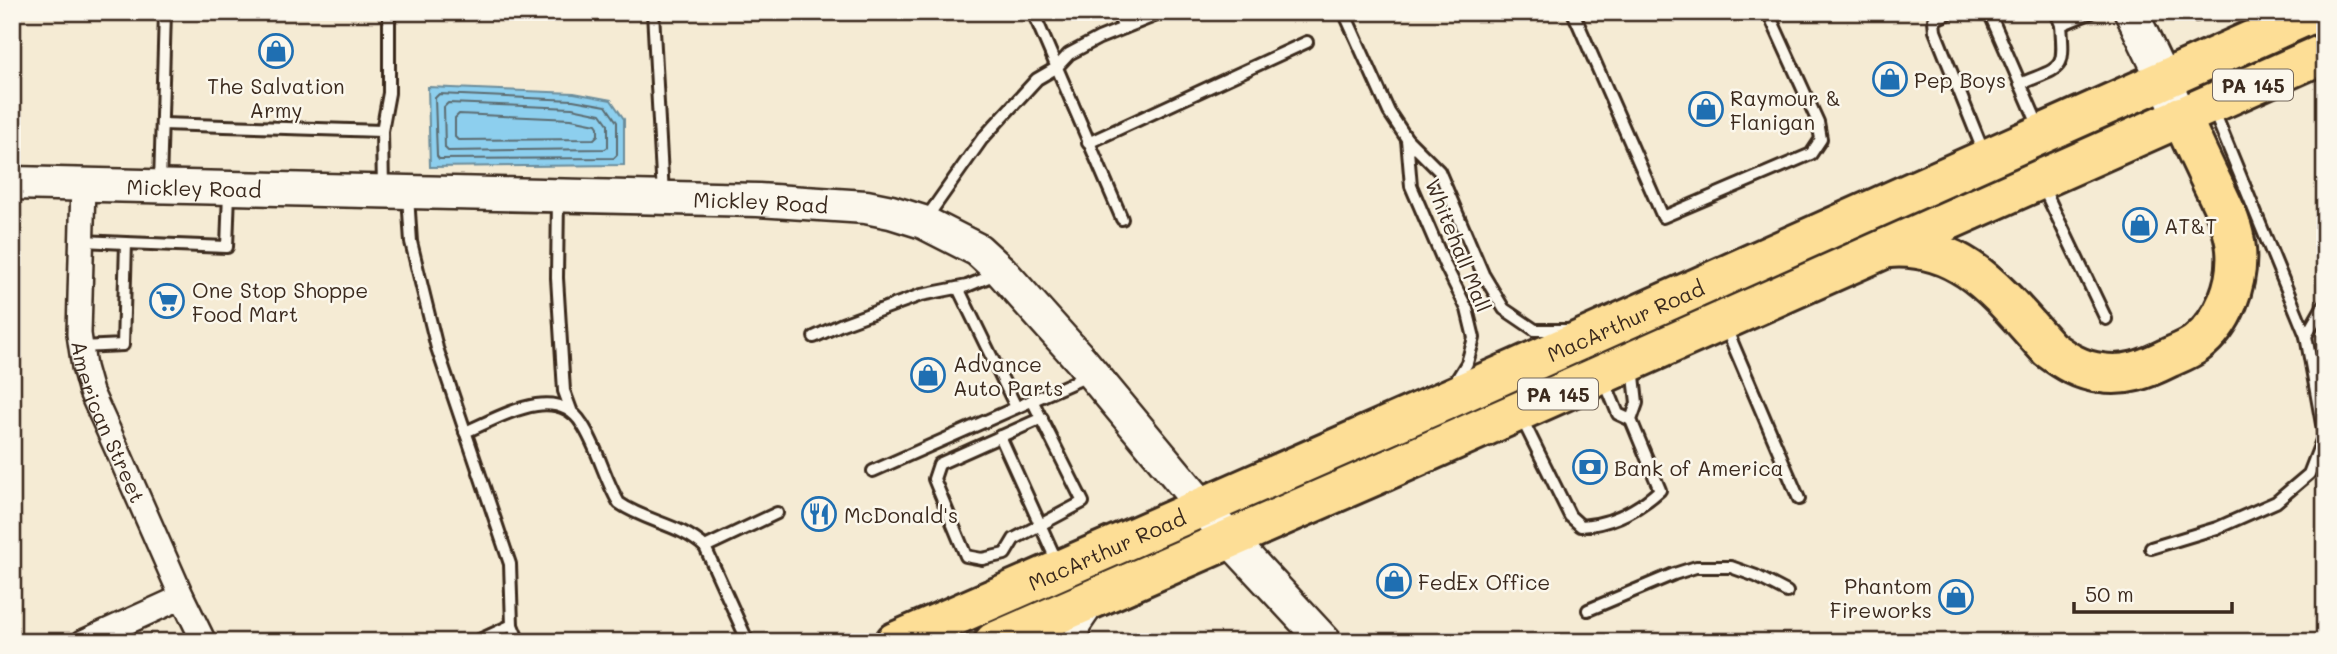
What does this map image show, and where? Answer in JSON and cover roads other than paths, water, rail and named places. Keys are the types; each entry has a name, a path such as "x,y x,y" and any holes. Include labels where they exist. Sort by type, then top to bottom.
{"highway":[{"name":"MacArthur Road","path":"895,642 1602,331 2310,13"},
{"name":"MacArthur Road","path":"994,642 2196,110 2321,59"},
{"path":"1885,248 1902,247 1931,251 1955,260 1982,279 2049,349 2081,368 2101,373 2124,374 2145,370 2196,345 2207,334 2221,315 2231,294 2236,272 2232,226 2196,110"}],"street":[{"path":"2131,12 2163,79 2196,110"},
{"name":"Mickley Road","path":"12,183 758,200 866,207 923,222 978,250 1002,272 1093,373 1230,539 1325,642"},
{"name":"American Street","path":"83,185 79,334 84,367 92,391 204,642"},
{"path":"1076,642 1079,626 1098,596"},
{"path":"83,642 182,597"},
{"path":"994,642 1034,642"}],"lane":[{"path":"160,187 165,12"},
{"path":"389,12 389,93 382,131 395,193 411,242 437,348 510,564 512,625 519,642"},
{"path":"653,12 663,198"},
{"path":"1033,12 1122,219"},
{"path":"1116,12 1124,28"},
{"path":"923,222 982,139 1037,79 1056,68 1069,54 1164,12"},
{"name":"Whitehall Mall","path":"1344,12 1389,112 1407,139 1439,171 1483,274 1504,309 1535,330 1602,331"},
{"path":"1573,12 1663,218 1811,154 1821,139 1818,122 1768,12"},
{"path":"1951,12 1934,20 1935,31 1986,158"},
{"path":"1989,12 2042,133"},
{"path":"2020,84 2056,69 2064,57 2061,25 2056,12"},
{"path":"2061,25 2092,12"},
{"path":"2187,12 2196,15 2203,12"},
{"path":"1088,142 1307,42"},
{"path":"2151,548 2217,528 2276,502 2309,474 2324,435 2306,336 2196,110"},
{"path":"162,124 382,131"},
{"name":"Whitehall Mall","path":"1407,139 1411,187 1467,309 1474,338 1467,362 1444,401"},
{"path":"2039,180 2106,319"},
{"path":"82,241 227,247 229,189"},
{"path":"558,196 556,278 564,391 571,410 583,424 619,503 694,536 705,547 748,642"},
{"path":"81,347 123,345 126,243"},
{"path":"814,337 921,295 958,288 1002,272"},
{"path":"958,288 1016,407"},
{"path":"2306,336 2325,303"},
{"path":"1723,320 1799,499"},
{"path":"1617,368 1618,414 1631,420"},
{"path":"1518,412 1570,516 1581,526 1601,525 1644,505 1660,490 1631,420 1637,403 1617,368"},
{"path":"873,471 1093,373"},
{"path":"1032,400 1042,418 1083,502 1014,539 1005,554 982,559 966,556 934,480 939,464 1042,418"},
{"path":"465,432 521,408 539,404 556,405 571,410"},
{"path":"1000,436 1060,569"},
{"path":"705,547 777,513"},
{"path":"1588,610 1674,573 1696,567 1731,567 1787,592"},
{"path":"475,642 512,625"}],"water":[{"path":"428,87 574,93 611,100 624,119 624,165 430,167"}],"place":[{"name":"The Salvation Army","path":"276,51"},
{"name":"Pep Boys","path":"1890,79"},
{"name":"Raymour & Flanigan","path":"1706,109"},
{"name":"AT&T","path":"2140,225"},
{"name":"One Stop Shoppe Food Mart","path":"167,301"},
{"name":"Advance Auto Parts","path":"928,375"},
{"name":"Bank of America","path":"1590,467"},
{"name":"McDonald's","path":"819,514"},
{"name":"FedEx Office","path":"1394,581"},
{"name":"Phantom Fireworks","path":"1956,597"}]}
